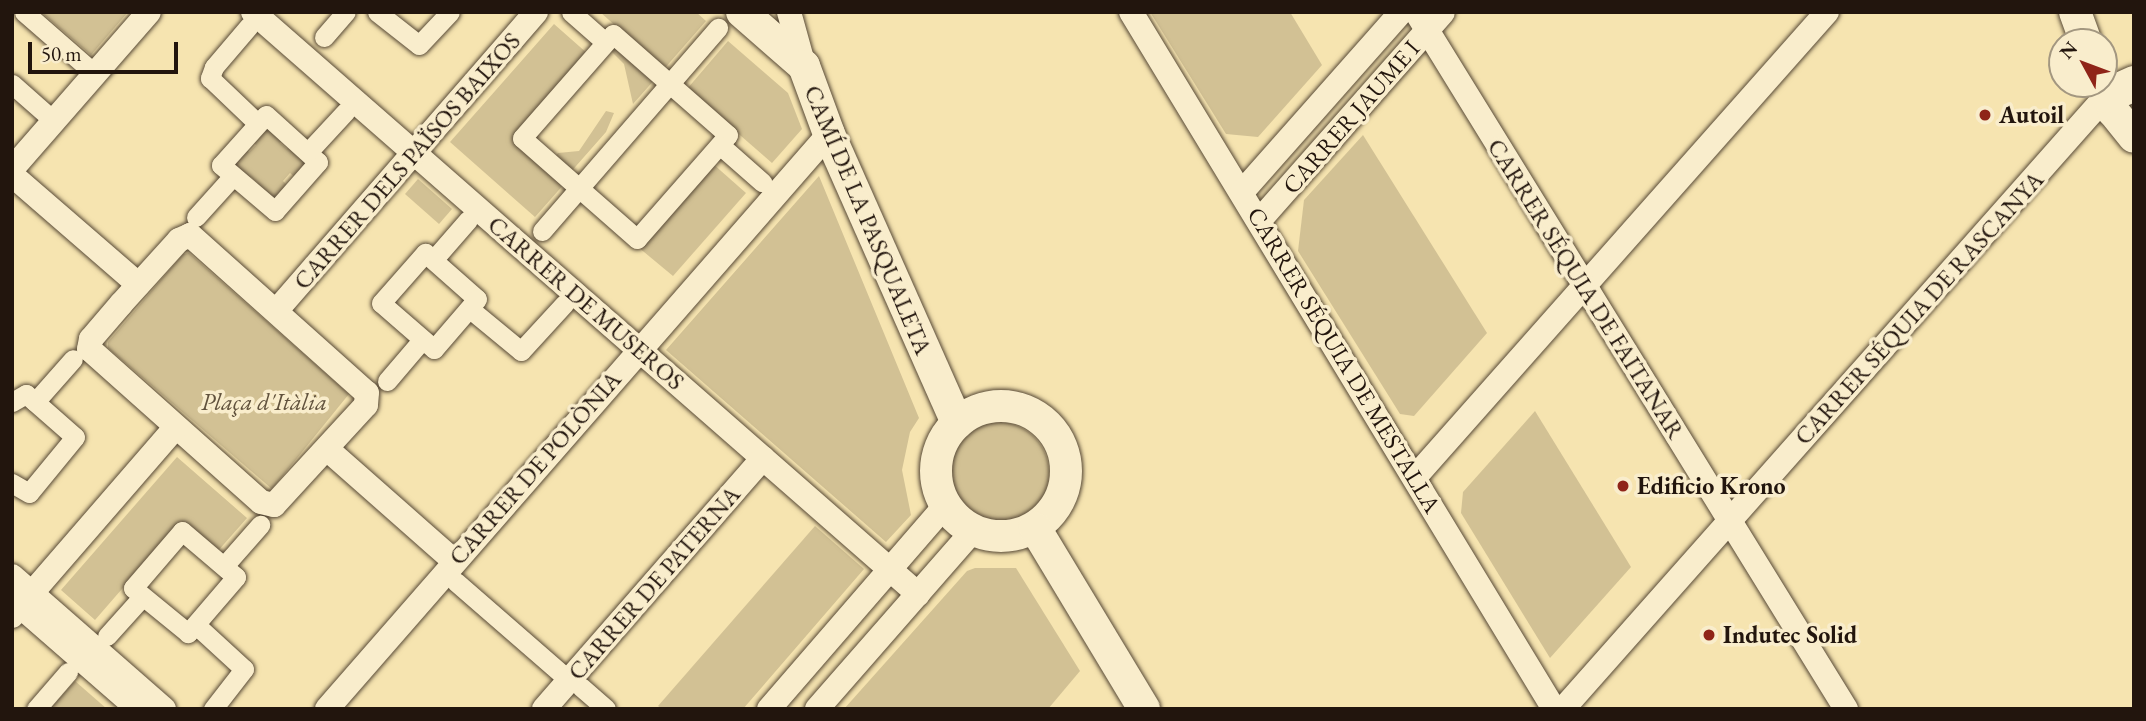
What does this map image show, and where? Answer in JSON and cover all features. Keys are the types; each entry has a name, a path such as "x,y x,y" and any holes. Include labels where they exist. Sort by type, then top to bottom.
{"street":[{"path":"24,12 86,66"},
{"path":"12,169 149,12"},
{"path":"324,37 346,12"},
{"path":"377,12 419,45 450,12"},
{"name":"CARRER DELS PAÏSOS BAIXOS","path":"277,310 536,12"},
{"path":"571,12 604,41"},
{"name":"CAMÍ DE LA PASQUALETA","path":"789,12 804,66 829,134 957,423"},
{"name":"CARRER SÉQUIA DE MESTALLA","path":"1131,12 1416,476 1554,709"},
{"name":"CARRER JAUME I","path":"1242,192 1401,12"},
{"path":"1416,476 1586,288 1827,12"},
{"name":"CARRER JAUME I","path":"1259,221 1428,18"},
{"name":"CARRER SÉQUIA DE FAITANAR","path":"1428,18 1586,288 1846,709"},
{"path":"251,19 214,67 210,78 256,122"},
{"name":"CARRER DE MUSEROS","path":"251,19 414,153 918,594"},
{"path":"542,231 670,83 730,20 804,66"},
{"path":"611,34 617,35 670,83 727,131 721,146 639,239 579,189 522,135 611,34"},
{"path":"12,84 45,113"},
{"name":"CARRER SÉQUIA DE RASCANYA","path":"1563,709 2105,98"},
{"path":"2118,98 2134,136"},
{"path":"309,151 346,111"},
{"path":"268,115 309,151 318,159 317,165 278,210 272,210 221,162 256,122 268,115"},
{"name":"CARRER DE POLÒNIA","path":"327,709 455,572 638,349 829,134"},
{"path":"721,146 762,182"},
{"path":"12,175 138,284"},
{"path":"196,217 233,176"},
{"path":"434,259 468,220"},
{"path":"190,235 277,310 367,393 368,402 280,502 270,506 89,349 90,339 138,284 179,240 190,235"},
{"path":"426,253 476,296 470,309 435,348 422,340 380,301 420,255 426,253"},
{"path":"470,309 521,351 564,304"},
{"path":"387,381 422,340"},
{"path":"35,402 73,359"},
{"path":"12,402 22,393 75,440 32,491 26,493 14,487"},
{"path":"996,405 1018,407 1038,416 1054,431 1064,451 1067,473 1063,494 1052,513 1035,527 993,537 973,531 946,506 937,485 936,463 943,441 957,423 975,411 996,405"},
{"path":"19,603 176,427"},
{"path":"327,449 562,674"},
{"name":"CARRER DE PATERNA","path":"544,709 763,458"},
{"path":"769,709 946,506"},
{"path":"224,566 260,525"},
{"path":"1035,527 1144,709"},
{"path":"817,709 973,531"},
{"path":"180,532 224,566 235,580 196,625 183,632 142,597 134,584 180,532"},
{"path":"12,576 19,603 138,709"},
{"path":"107,636 142,597"},
{"path":"19,603 164,709"},
{"path":"196,625 244,669 213,709"},
{"path":"36,709 68,672"},
{"path":"581,687 606,709"}],"green space":[{"path":"41,12 128,12 91,55"},
{"path":"600,12 696,12 706,21 664,69"},
{"path":"1150,12 1290,12 1322,65 1258,137 1226,134"},
{"path":"554,24 588,54 514,138 565,183 535,217 450,142"},
{"path":"614,40 656,78 633,104 624,64 607,47"},
{"path":"728,41 788,93 802,129 772,163 687,89"},
{"path":"606,111 614,113 606,132 569,174 553,159 558,153 579,151"},
{"path":"265,119 285,136 280,143 287,149 292,143 312,161 297,179 290,173 283,181 290,188 274,206 254,188 258,183 251,177 246,181 226,164 242,146 249,152 256,145 249,138"},
{"path":"1363,135 1487,333 1414,416 1400,414 1298,251 1304,200"},
{"path":"712,163 746,193 673,276 638,247"},
{"path":"819,176 919,418 910,432 902,470 911,515 886,542 666,350"},
{"path":"418,179 452,209 439,224 405,194"},
{"name":"Plaça d'Itàlia","path":"189,253 349,394 272,489 108,348 108,342 183,254"},
{"path":"1535,411 1631,567 1550,658 1461,513 1463,492"},
{"path":"998,422 1018,426 1034,437 1045,453 1049,473 1045,493 1034,509 1018,520 998,524 978,520 962,509 951,493 947,473 951,453 962,437 978,426"},
{"path":"177,457 247,518 217,552 181,521 95,620 61,590"},
{"path":"815,526 864,569 743,709 662,709 658,706"},
{"path":"975,568 1016,568 1080,671 1048,709 844,709 967,571"},
{"path":"75,681 107,709 50,709"}],"place":[{"name":"Autoil","path":"1985,115"},
{"name":"Edificio Krono","path":"1623,486"},
{"name":"Indutec Solid","path":"1709,635"}]}
